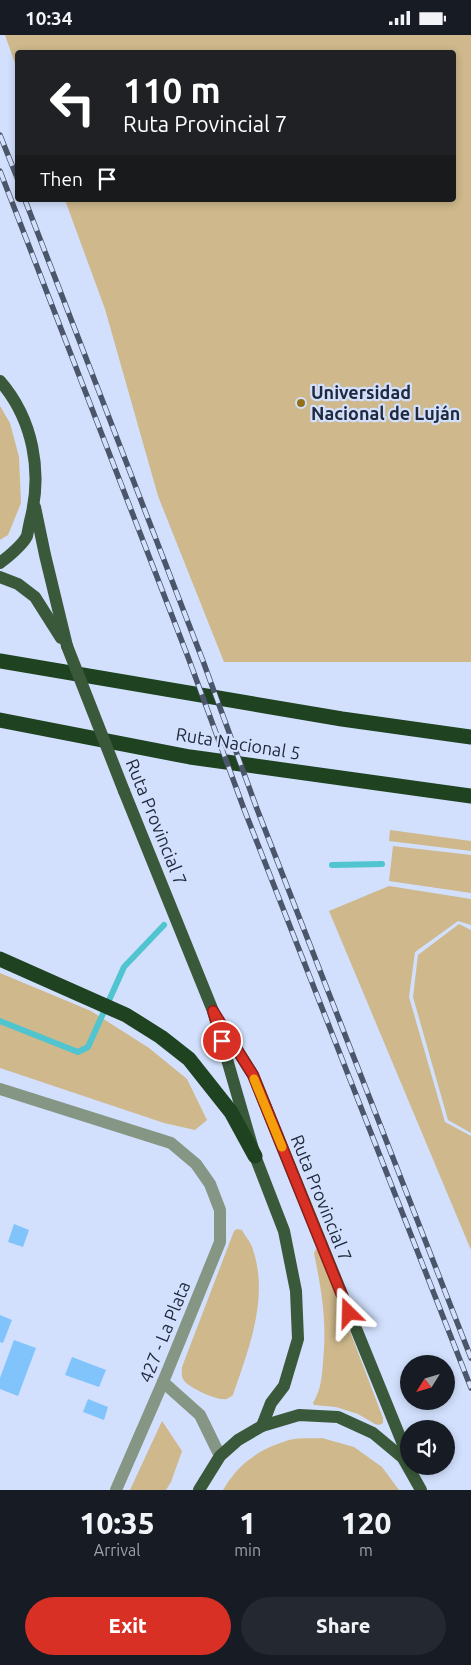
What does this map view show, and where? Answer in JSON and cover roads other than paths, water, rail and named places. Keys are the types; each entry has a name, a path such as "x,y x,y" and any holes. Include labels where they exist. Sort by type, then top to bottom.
{"highway":[{"path":"0,661 342,719 471,737"},
{"name":"Ruta Nacional 5","path":"0,720 190,757 471,796"},
{"path":"0,959 126,1015 161,1037 190,1059 231,1112 255,1155"}],"main road":[{"path":"0,381 9,391 25,421 34,453 36,486 35,505 26,537 17,549 0,563"},
{"name":"Ruta Provincial 7","path":"35,505 67,646 213,1011 255,1155 284,1231 296,1291 298,1339 284,1386 271,1403 262,1426"},
{"name":"Ruta Provincial 7","path":"0,577 18,584 35,597 67,646"},
{"name":"Ruta Provincial 7","path":"213,1011 253,1075 400,1437"},
{"path":"199,1490 220,1456 238,1440 262,1426 299,1415 338,1417 373,1433 402,1458 421,1490"},
{"path":"415,1475 421,1490"}],"street":[{"name":"427 - La Plata","path":"0,1089 171,1143 196,1164 210,1184 220,1210 220,1242 163,1382 116,1490"},
{"path":"163,1382 200,1415 220,1456"}],"waterway":[{"path":"332,865 382,864"},
{"path":"0,1021 78,1052 88,1047 124,967 164,925"}],"railway":[{"path":"0,135 15,172"},
{"path":"0,171 188,657 244,809 471,1388"},
{"path":"26,202 203,661 257,809 471,1358"}],"place":[{"name":"Universidad Nacional de Luján","path":"301,403"}]}
